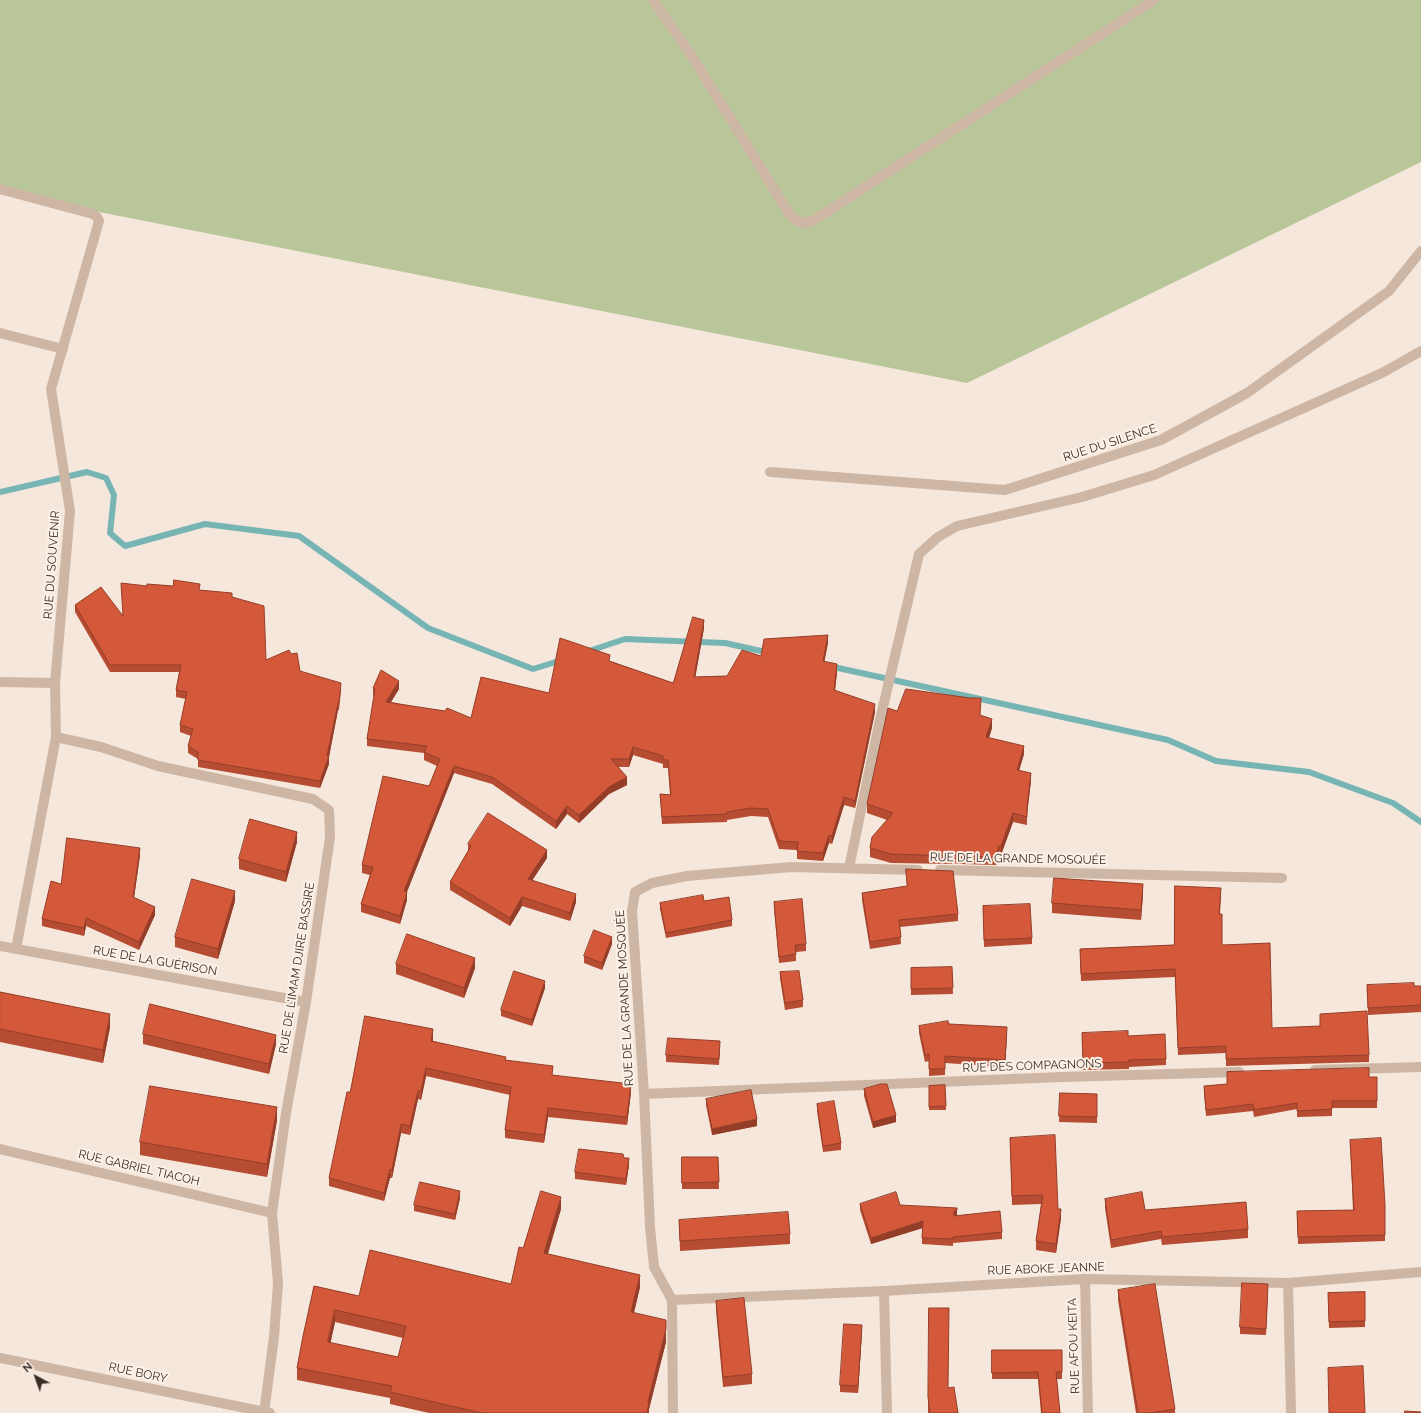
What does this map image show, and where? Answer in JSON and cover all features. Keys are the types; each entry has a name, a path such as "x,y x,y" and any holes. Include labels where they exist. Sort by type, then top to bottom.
{"street":[{"path":"653,0 693,58 790,215 800,223 811,222 1154,0"},
{"name":"RUE DU SOUVENIR","path":"0,189 93,214 99,221 51,389 70,511 55,683 56,737 16,949"},
{"name":"RUE DU SILENCE","path":"770,472 1006,490 1161,440 1247,393 1389,291 1421,251"},
{"path":"0,334 63,349"},
{"path":"849,868 879,724 919,554 938,537 957,526 1082,497 1154,475 1382,373 1421,351"},
{"path":"0,682 55,683"},
{"name":"RUE DE L'IMAM DJIRE BASSIRE","path":"56,737 101,747 158,766 313,799 330,810 330,837 306,1002 286,1113 272,1213 278,1283 266,1413"},
{"name":"RUE DE LA GRANDE MOSQUÉE","path":"673,1413 672,1300 654,1267 650,1227 644,1094 632,910 635,892 652,883 687,876 791,867 1282,878"},
{"name":"RUE DE LA GUÉRISON","path":"0,946 306,1002"},
{"path":"1302,1070 1421,1067"},
{"name":"RUE DES COMPAGNONS","path":"644,1094 1070,1077 1246,1072"},
{"name":"RUE GABRIEL TIACOH","path":"0,1150 272,1213"},
{"name":"RUE ABOKE JEANNE","path":"672,1300 884,1291 1084,1279 1288,1283 1421,1272"},
{"name":"RUE AFOU KEITA","path":"1084,1279 1088,1413"},
{"path":"1288,1283 1291,1413"},
{"path":"884,1291 887,1413"},
{"name":"RUE BORY","path":"0,1358 266,1413"}],"green space":[{"path":"0,0 1421,0 1421,162 967,383 89,210 0,185"}],"building":[{"path":"174,580 200,584 199,590 232,593 232,597 264,606 266,660 289,650 291,654 297,653 300,671 341,683 339,703 327,756 329,756 320,781 198,760 198,752 188,746 193,729 180,725 187,692 176,690 181,665 110,665 75,605 101,587 123,616 121,583 147,586 147,584 173,586"},
{"path":"693,617 704,620 694,677 727,676 742,650 761,656 764,639 828,635 823,661 837,664 834,690 875,704 855,801 844,797 832,836 829,835 823,853 797,851 798,842 779,841 768,809 751,808 727,812 727,814 662,817 660,794 671,795 668,760 663,760 663,756 633,747 629,759 611,759 627,777 609,787 579,815 567,806 556,821 492,777 454,766 404,891 407,892 400,916 361,904 373,867 362,865 383,776 429,786 440,759 424,752 427,746 367,739 375,689 373,688 381,670 399,681 386,702 445,711 447,708 471,718 481,677 549,693 560,638 610,655 609,661 673,683"},
{"path":"906,689 970,698 981,698 980,715 992,719 986,737 1024,746 1017,770 1031,773 1027,817 1013,813 996,857 961,856 952,854 952,856 891,854 870,848 872,837 893,813 867,804 888,708 897,711"},
{"path":"488,813 547,850 528,879 576,894 570,913 522,897 510,918 450,882 471,846 468,844"},
{"path":"250,819 297,832 286,872 239,859"},
{"path":"67,838 140,848 133,897 155,907 139,942 86,918 84,928 42,919 51,881 61,884"},
{"path":"906,869 953,871 958,914 899,920 901,937 870,942 862,893 907,886"},
{"path":"1054,878 1143,884 1141,910 1052,903"},
{"path":"192,879 235,891 218,949 175,937"},
{"path":"1175,886 1221,888 1219,914 1222,914 1222,945 1270,943 1272,1028 1320,1026 1320,1014 1367,1011 1369,1055 1226,1059 1226,1046 1178,1048 1175,969 1081,974 1080,949 1174,945"},
{"path":"703,895 704,901 729,897 732,920 666,933 660,903"},
{"path":"802,899 806,944 795,945 796,954 779,957 774,902"},
{"path":"1030,904 1032,938 984,940 983,906"},
{"path":"594,930 612,937 602,963 584,956"},
{"path":"407,934 475,958 464,988 396,964"},
{"path":"952,967 953,988 911,989 911,968"},
{"path":"514,971 545,981 532,1020 501,1010"},
{"path":"799,971 803,1000 785,1003 780,972"},
{"path":"1414,983 1414,986 1421,986 1421,1005 1368,1008 1367,985"},
{"path":"0,992 110,1014 103,1050 0,1029"},
{"path":"150,1004 276,1035 269,1064 143,1034"},
{"path":"365,1016 433,1029 431,1041 506,1057 505,1060 553,1066 552,1075 631,1084 627,1117 548,1108 544,1135 505,1130 511,1087 426,1068 421,1091 418,1091 410,1126 401,1124 392,1170 390,1169 384,1193 329,1178 347,1092 350,1092"},
{"path":"948,1021 949,1024 1007,1027 1005,1060 945,1056 945,1069 929,1069 929,1054 925,1055 919,1026"},
{"path":"1128,1031 1128,1036 1165,1034 1166,1059 1129,1060 1129,1062 1083,1063 1082,1033"},
{"path":"668,1038 720,1041 719,1059 666,1055"},
{"path":"1369,1068 1369,1077 1377,1077 1377,1101 1332,1101 1332,1109 1297,1111 1297,1103 1254,1110 1253,1104 1206,1110 1204,1086 1227,1084 1227,1072"},
{"path":"881,1084 887,1084 896,1115 873,1122 864,1089"},
{"path":"945,1085 946,1106 929,1107 929,1086"},
{"path":"150,1086 277,1107 267,1164 140,1142"},
{"path":"751,1090 757,1119 712,1129 706,1099"},
{"path":"1060,1093 1097,1094 1097,1117 1059,1116"},
{"path":"834,1101 841,1143 823,1146 817,1104"},
{"path":"1055,1135 1058,1209 1061,1209 1056,1244 1036,1241 1043,1195 1012,1196 1010,1138"},
{"path":"1381,1138 1385,1205 1385,1235 1298,1237 1297,1211 1354,1210 1350,1140"},
{"path":"579,1149 623,1154 624,1158 629,1158 626,1179 575,1172"},
{"path":"682,1157 718,1157 719,1182 682,1183"},
{"path":"420,1182 460,1191 455,1214 414,1205"},
{"path":"541,1191 561,1197 544,1253 640,1275 631,1312 666,1320 666,1329 648,1402 647,1413 482,1413 390,1392 392,1386 297,1368 314,1286 359,1296 370,1250 511,1284 519,1247 523,1248","holes":["335,1310 406,1326 398,1357 328,1342"]},
{"path":"896,1192 900,1205 957,1208 957,1210 954,1211 954,1216 1000,1211 1002,1232 953,1237 953,1239 922,1238 923,1221 871,1238 860,1204"},
{"path":"1142,1192 1145,1210 1246,1202 1248,1229 1162,1237 1161,1231 1111,1240 1105,1199"},
{"path":"788,1212 790,1234 680,1241 679,1220"},
{"path":"1242,1283 1268,1284 1266,1329 1240,1327"},
{"path":"1155,1284 1175,1409 1150,1413 1138,1413 1118,1290"},
{"path":"1365,1292 1365,1321 1329,1322 1328,1293"},
{"path":"744,1298 752,1374 723,1377 716,1301"},
{"path":"929,1308 949,1308 948,1388 954,1387 958,1413 930,1413 928,1397"},
{"path":"844,1324 862,1325 858,1386 840,1385"},
{"path":"992,1350 1062,1350 1062,1372 1056,1372 1060,1413 1042,1413 1038,1372 992,1373"},
{"path":"1363,1366 1365,1413 1329,1413 1328,1368"},
{"path":"1405,1411 1421,1412 1421,1413 1405,1413"}],"waterway":[{"path":"0,492 87,472 106,478 114,495 110,533 125,546 205,524 299,536 428,628 533,669 562,660"},
{"path":"586,652 625,639 725,643 770,653"},
{"path":"829,666 1168,740 1216,761 1309,772 1393,803 1421,822"}]}
